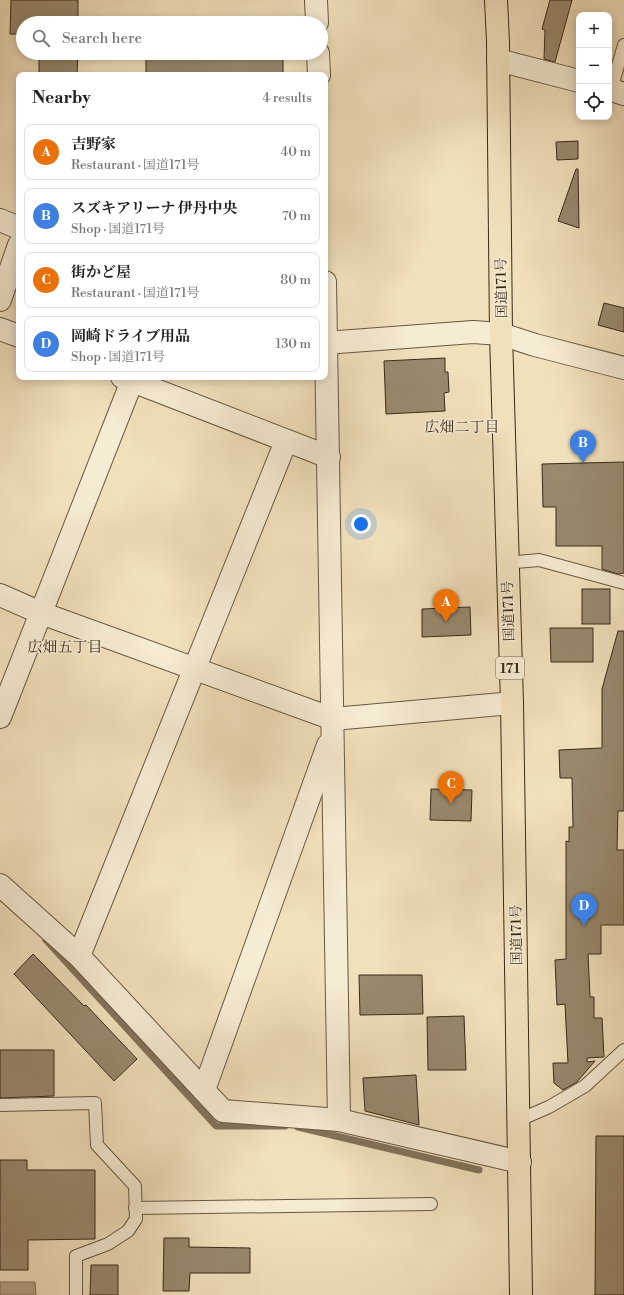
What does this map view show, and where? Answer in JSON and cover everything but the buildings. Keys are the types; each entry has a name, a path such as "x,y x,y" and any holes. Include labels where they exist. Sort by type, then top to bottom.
{"highway":[{"name":"国道171号","path":"496,0 506,563 512,703 521,1295"}],"street":[{"path":"316,0 317,16"},
{"path":"318,60 318,72"},
{"path":"498,60 576,80"},
{"path":"0,220 16,227"},
{"path":"0,300 16,254"},
{"path":"0,329 16,335"},
{"path":"328,344 473,332 501,334 535,345 624,368"},
{"path":"0,717 41,612 127,380"},
{"path":"130,380 328,457"},
{"path":"327,380 339,1120"},
{"path":"79,956 193,668 286,440"},
{"path":"0,595 41,612 193,668 333,725 512,703"},
{"path":"204,1090 333,725"},
{"path":"0,885 79,956 223,1111 339,1120 520,1162"}],"lane":[{"path":"615,91 624,45"},
{"path":"506,563 538,560 624,583"},
{"path":"519,1120 549,1107 585,1086 624,1050"},
{"path":"0,1106 95,1103 97,1145 135,1186 136,1219 128,1231 108,1244 76,1256 76,1295"},
{"path":"135,1208 431,1204"}],"shaded area":[{"path":"0,1282 35,1282 36,1295 0,1295"}],"waterway":[{"path":"46,940 216,1126 285,1126"},
{"path":"298,1127 479,1170"}],"place":[{"name":"スズキアリーナ 伊丹中央","path":"583,463"},
{"name":"吉野家","path":"446,622"},
{"name":"街かど屋","path":"451,804"},
{"name":"岡崎ドライブ用品","path":"584,926"}],"district":[{"name":"広畑二丁目","path":"462,427"},
{"name":"広畑五丁目","path":"65,647"}]}
